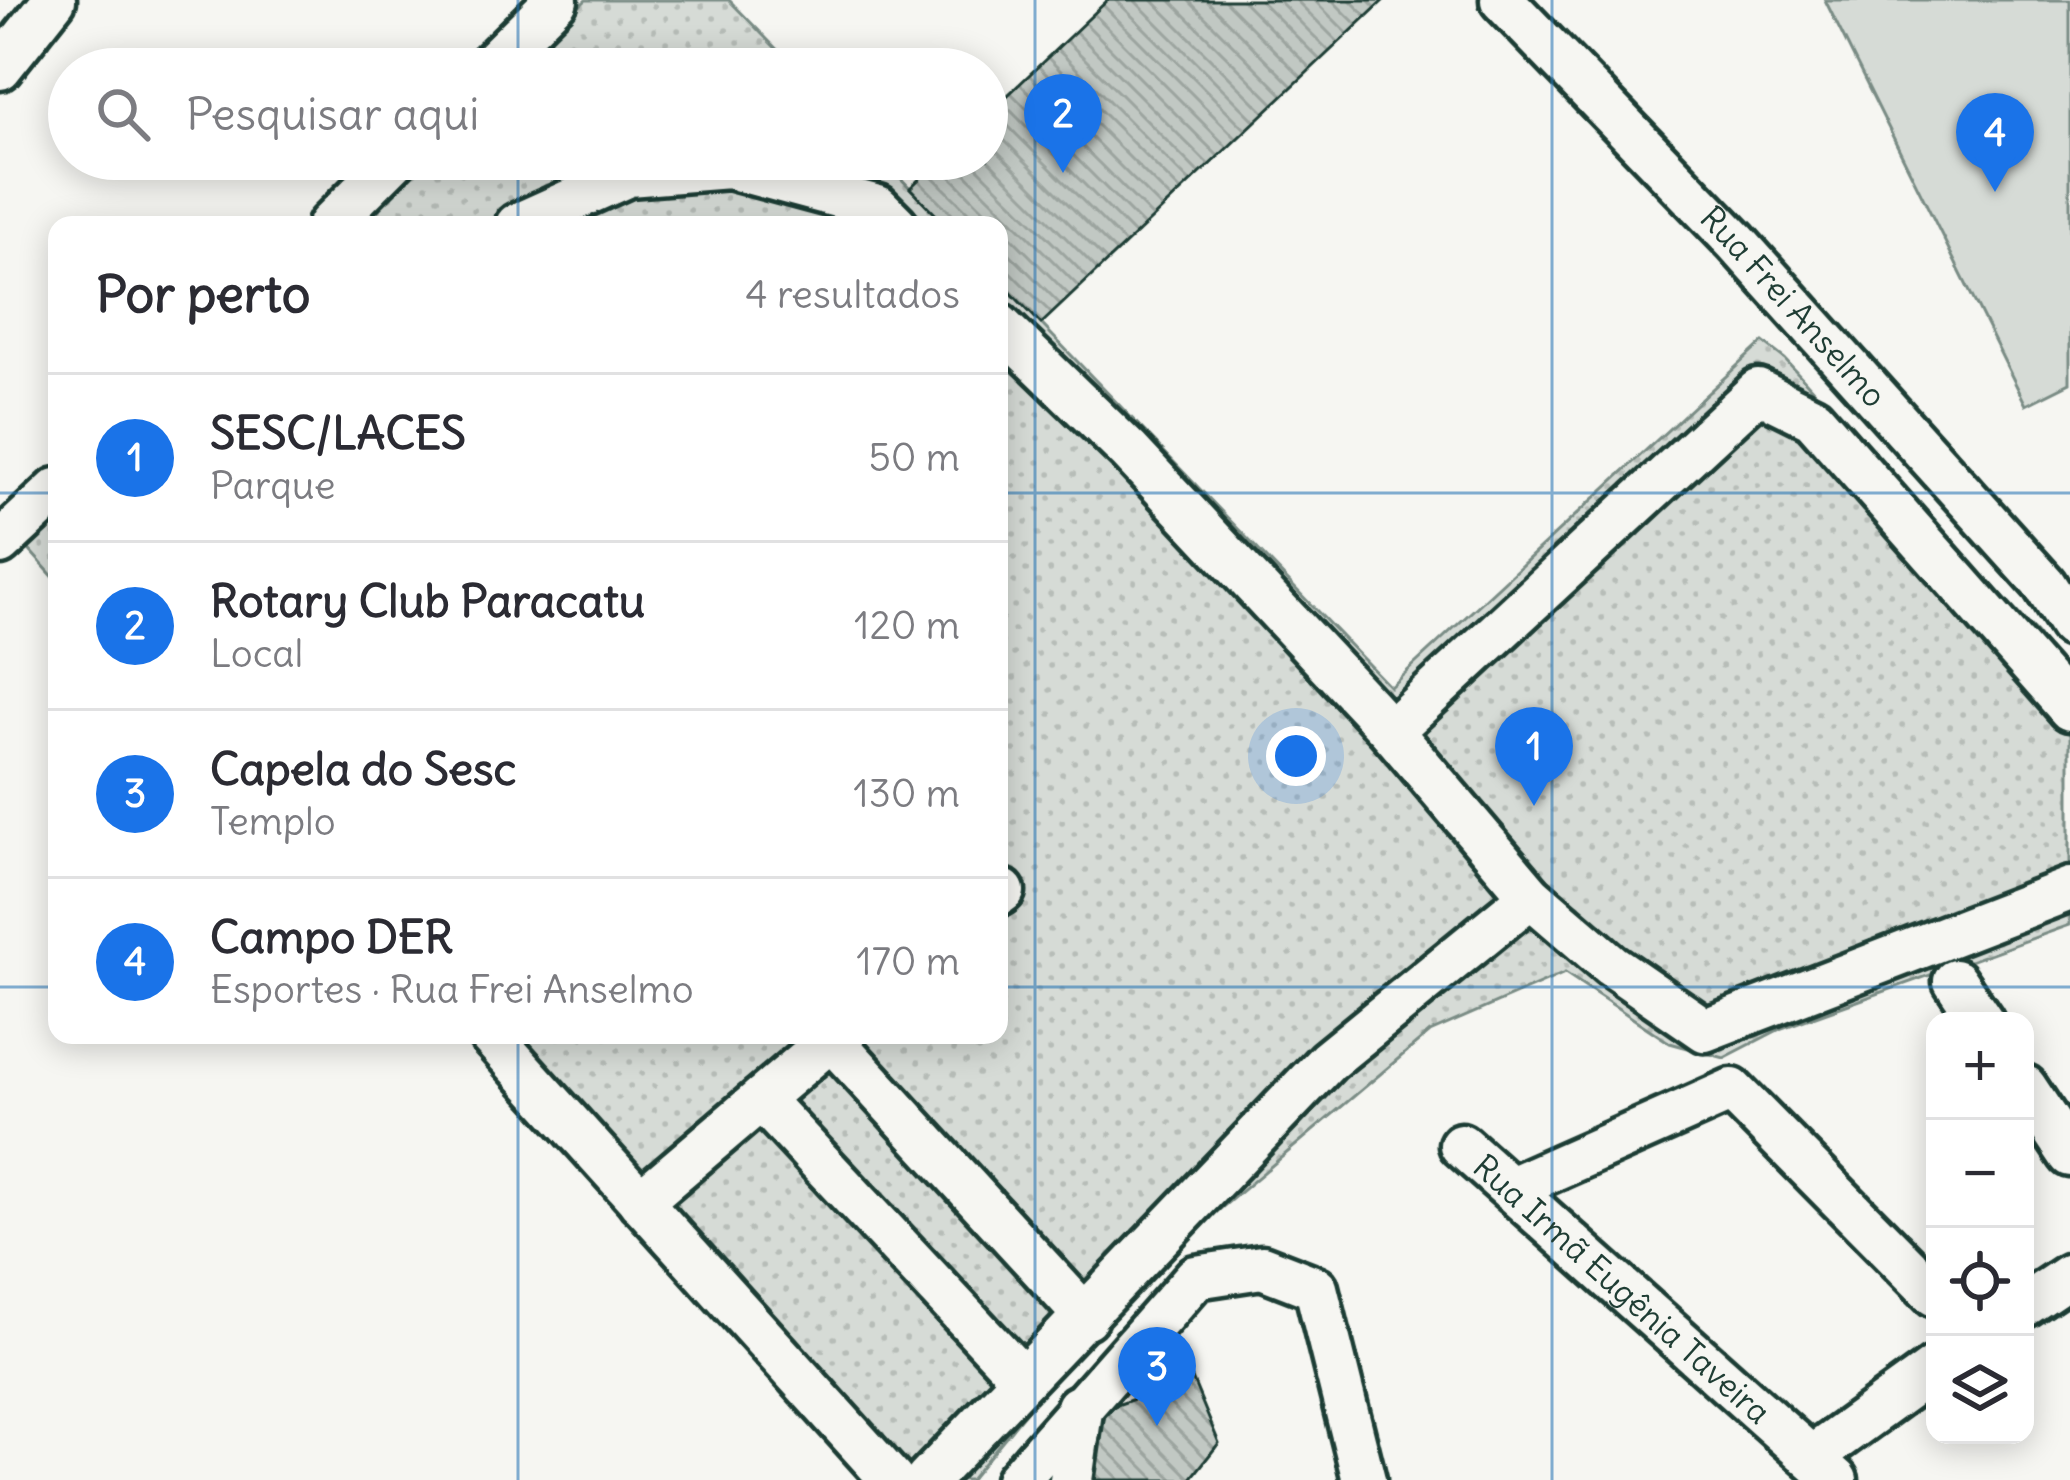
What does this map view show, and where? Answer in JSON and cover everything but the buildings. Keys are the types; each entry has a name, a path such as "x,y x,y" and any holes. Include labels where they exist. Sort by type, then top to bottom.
{"street":[{"path":"0,68 54,0"},
{"path":"507,48 556,0"},
{"name":"Rua Frei Anselmo","path":"1502,0 1751,259 2044,584 2070,625"},
{"path":"337,216 374,180"},
{"path":"537,216 617,180"},
{"path":"777,180 878,207 887,216"},
{"path":"1008,334 1129,452 1391,731 1532,896 1611,965 1705,1030 2070,889"},
{"path":"1391,731 1758,391 1813,418 2070,710"},
{"path":"0,543 48,498"},
{"path":"927,1480 1328,1061 1532,896"},
{"path":"1955,981 1976,1012"},
{"path":"498,1044 892,1480"},
{"path":"640,1202 825,1044"},
{"path":"839,1044 1086,1317"},
{"path":"1510,1188 1732,1090 1926,1286"},
{"path":"761,1100 1081,1411"},
{"path":"2034,1101 2070,1155"},
{"name":"Rua Irmã Eugênia Taveira","path":"1461,1145 1824,1468"},
{"path":"1017,1480 1196,1277 1262,1267 1316,1288 1364,1480"},
{"path":"2034,1299 2070,1275"},
{"path":"1824,1468 1926,1376"},
{"path":"1071,1480 1081,1411"}],"shaded area":[{"path":"586,0 729,0 776,48 537,48"},
{"path":"1825,0 2070,0 2070,383 2026,405"},
{"path":"400,180 902,180 937,216 363,216"},
{"path":"1008,289 1390,687 1763,342 1785,359 2037,634 2070,685 2070,925 1782,1028 1724,1058 1670,1043 1565,973 1430,1032 1129,1286 970,1480 872,1480 477,1044 1008,1044"},
{"path":"48,521 48,571 24,544"}],"place":[{"name":"Rotary Club Paracatu","path":"1063,173"},
{"name":"Campo DER","path":"1995,192"},
{"name":"SESC/LACES","path":"1534,806"},
{"name":"Capela do Sesc","path":"1157,1426"}]}
